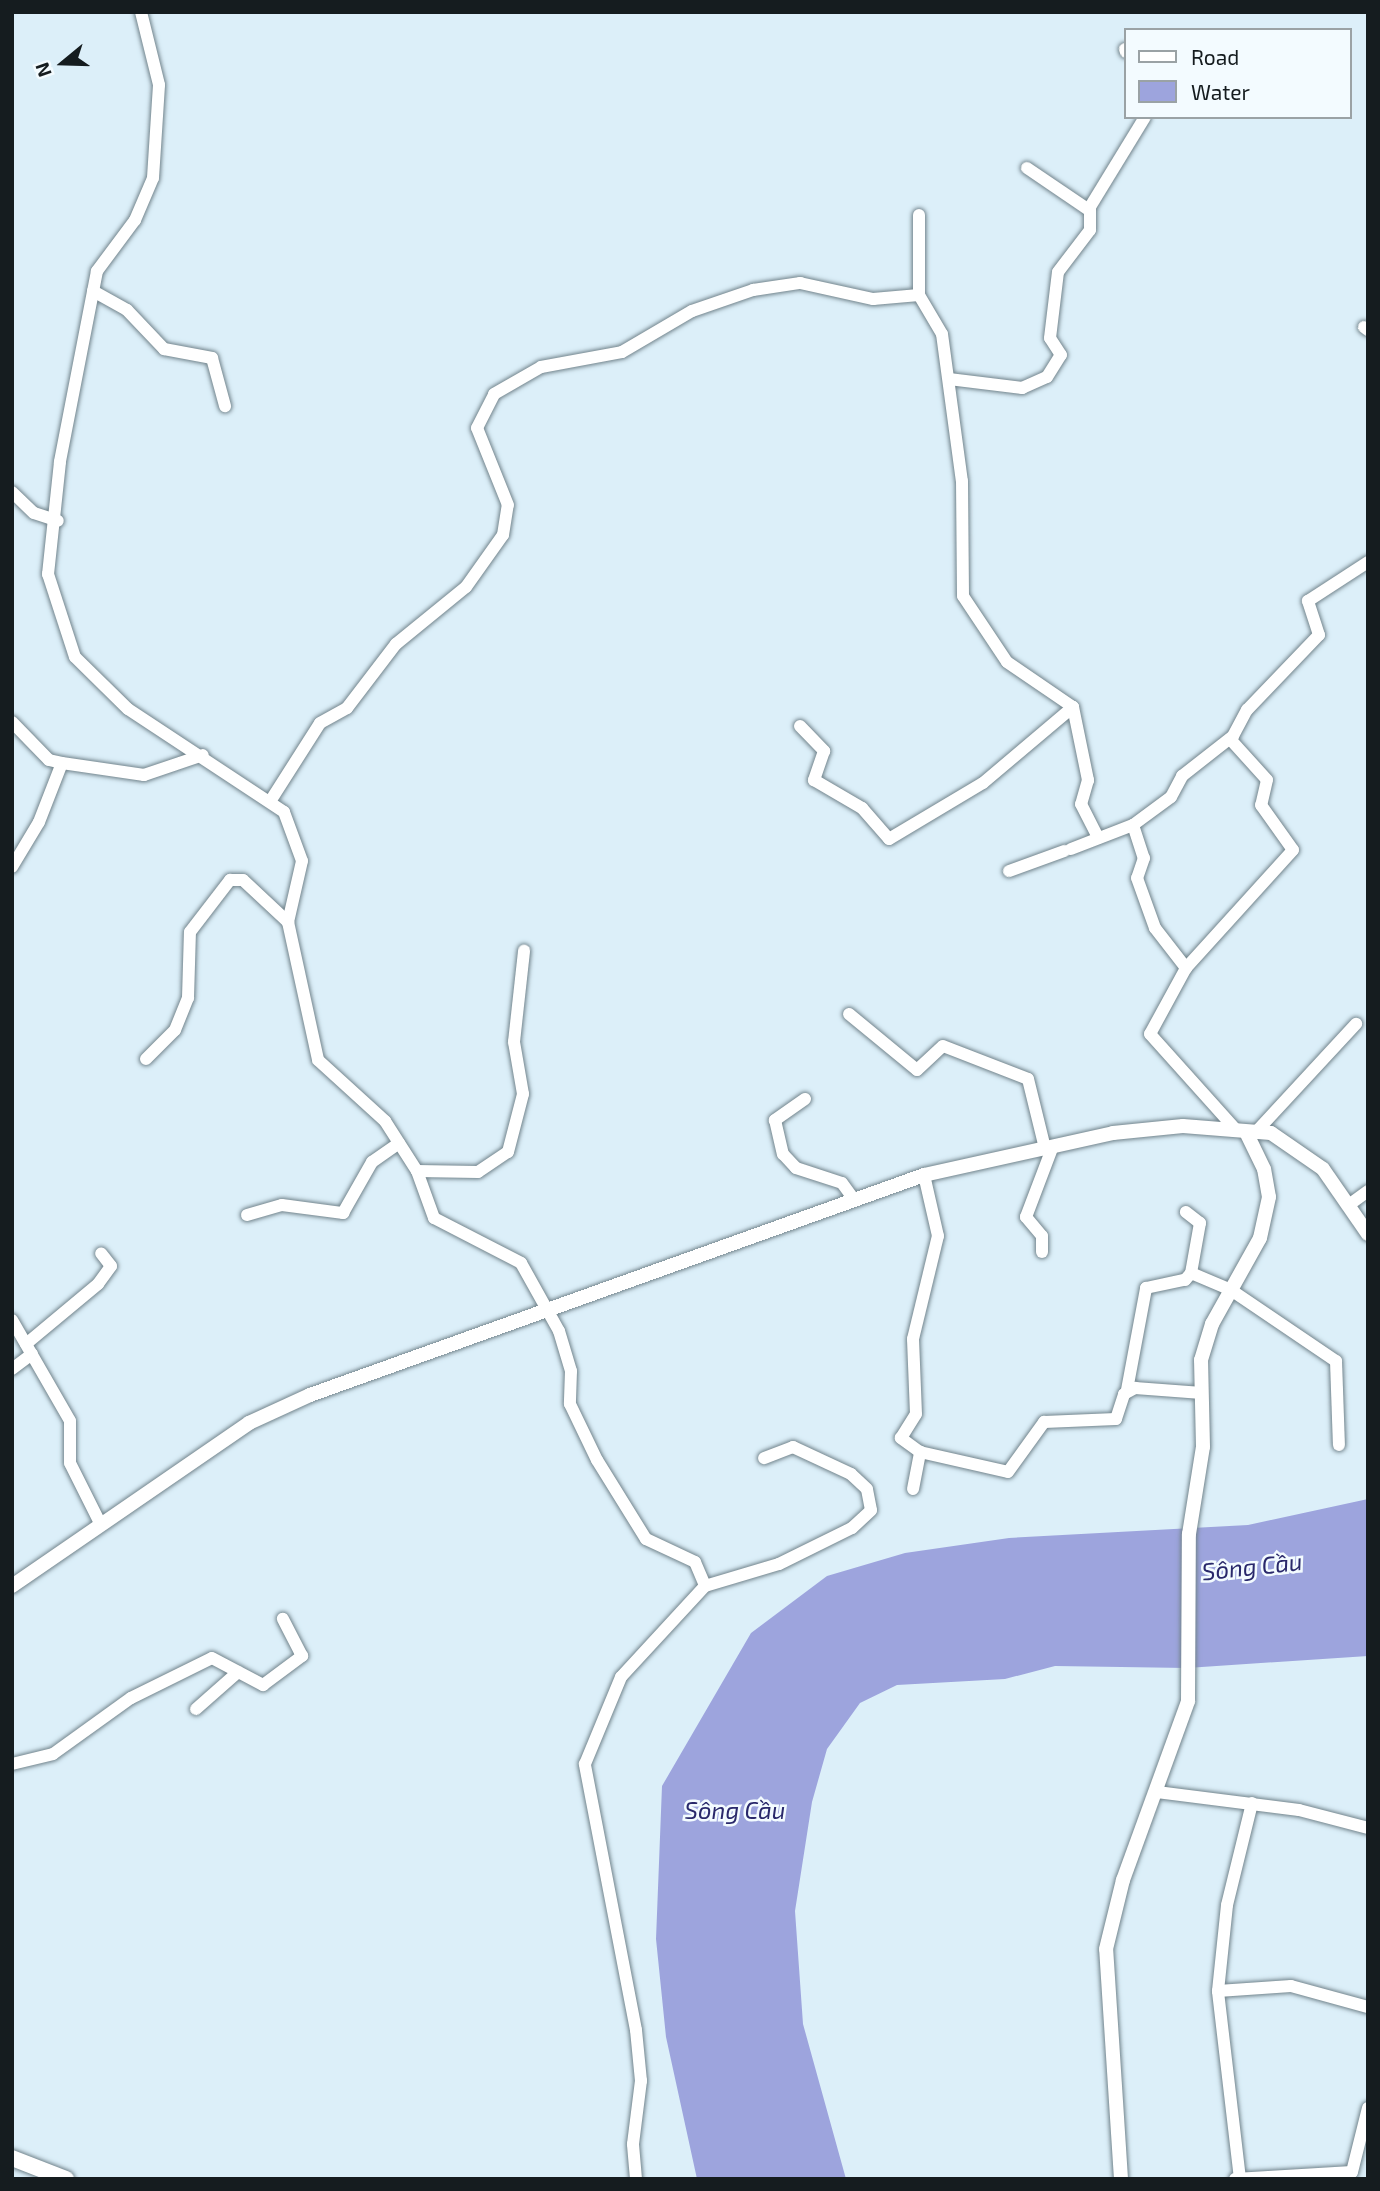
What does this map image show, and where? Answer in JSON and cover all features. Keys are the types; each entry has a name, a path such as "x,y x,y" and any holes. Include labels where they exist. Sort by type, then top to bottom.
{"main road":[{"path":"12,2158 66,2179"}],"street":[{"path":"141,12 159,85 153,178 135,220 101,262 93,291 60,462 58,521 48,574 75,657 128,709 271,800 288,819 302,862 288,922 318,1060 372,1106 417,1171 434,1218 511,1254 546,1307 570,1363 570,1404 597,1460 646,1539 695,1562 705,1586"},
{"path":"949,379 1022,388 1047,377 1061,355 1049,338 1058,272 1090,230 1089,210 1145,119"},
{"path":"1027,168 1089,210"},
{"path":"919,215 919,295 939,324 949,379 965,520 966,605 1007,662 1073,707 1088,779 1081,804 1098,838"},
{"path":"271,800 320,723 347,708 396,644 466,587 503,534 508,505 477,428 494,394 541,367 622,352 692,311 753,290 800,283 862,298 919,295"},
{"path":"93,291 127,310 164,349 212,358 225,406"},
{"path":"12,492 34,513 58,521"},
{"path":"1009,871 1133,825 1230,739 1247,710 1318,635 1308,601 1368,562"},
{"path":"800,726 824,751 814,780 862,808 889,839 983,783 1073,707"},
{"path":"12,722 44,756 62,763 144,775 203,755"},
{"path":"1121,2179 1105,1949 1110,1920 1188,1702 1189,1534 1193,1479 1203,1447 1202,1393 1206,1340 1260,1238 1269,1196 1264,1169 1246,1132 1150,1034 1186,968 1293,850 1261,805 1267,780 1230,739"},
{"path":"12,867 40,822 62,763"},
{"path":"1133,825 1144,858 1137,877 1155,928 1186,968"},
{"path":"146,1059 182,1017 190,932 230,880 243,880 288,922"},
{"path":"417,1171 478,1172 508,1152 523,1094 514,1042 524,951"},
{"path":"849,1014 917,1070 943,1046 1028,1079 1049,1147 1026,1217 1042,1236 1042,1252"},
{"path":"1246,1132 1356,1024"},
{"path":"805,1098 775,1120 783,1154 796,1168 842,1183 852,1197"},
{"path":"12,1586 261,1417 546,1307 852,1197 924,1175 1049,1147 1183,1126 1271,1133 1308,1154 1350,1204 1368,1234"},
{"path":"247,1215 282,1205 343,1213 372,1163 399,1143"},
{"path":"924,1175 938,1236 913,1339 916,1414 901,1438 920,1452 1008,1472 1038,1424 1116,1419 1127,1390 1146,1288 1185,1280 1191,1273 1200,1223 1186,1212"},
{"path":"1350,1204 1368,1191"},
{"path":"12,1369 29,1349 98,1284 111,1266 101,1253"},
{"path":"1191,1273 1231,1290 1336,1361 1339,1445"},
{"path":"12,1320 70,1421 70,1463 101,1525"},
{"path":"1127,1390 1202,1393"},
{"path":"636,2179 633,2144 642,2081 636,2031 585,1764 621,1677 705,1586 779,1564 852,1528 872,1510 867,1489 851,1474 793,1447 764,1458"},
{"path":"913,1489 920,1452"},
{"path":"12,1765 53,1754 131,1698 212,1658 263,1685 300,1660 283,1619"},
{"path":"196,1709 238,1672"},
{"path":"1157,1792 1252,1804 1368,1828"},
{"path":"1252,1804 1227,1905 1218,1991 1238,2179 1352,2172 1368,2108"},
{"path":"1218,1991 1291,1986 1368,2007"}],"water":[{"name":"Sông Cầu","path":"1368,1499 1368,1656 1187,1668 1055,1666 1005,1679 897,1685 860,1703 827,1749 812,1802 795,1911 803,2024 846,2179 697,2179 666,2037 656,1939 662,1786 751,1633 827,1576 905,1553 1009,1538 1248,1525"}]}
